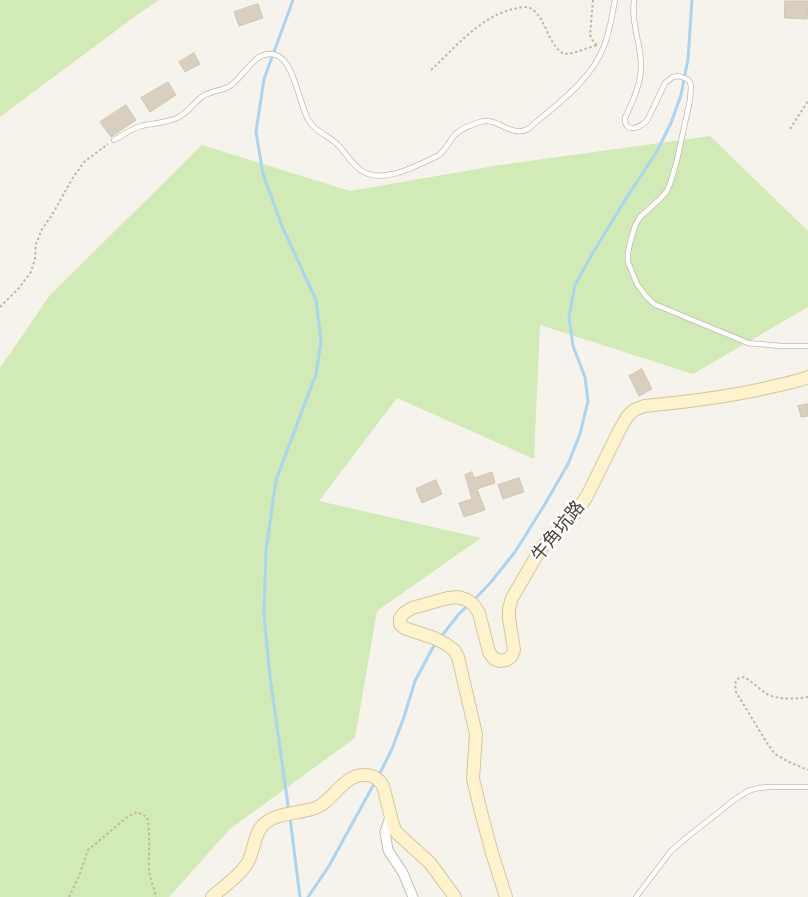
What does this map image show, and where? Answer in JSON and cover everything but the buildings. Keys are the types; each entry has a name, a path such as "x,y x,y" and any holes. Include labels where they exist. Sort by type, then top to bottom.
{"street":[{"name":"牛角坑路","path":"506,897 492,853 473,779 476,734 458,657 454,650 446,644 404,628 400,624 400,618 412,608 458,597 467,600 474,605 480,614 489,652 494,659 506,660 511,657 514,650 509,618 512,598 540,550 576,512 587,496 619,431 627,417 634,410 644,406 717,398 760,390 808,377"},
{"path":"212,897 242,870 248,862 258,833 263,825 273,818 317,807 345,782 360,775 373,776 380,781 396,832 430,863 455,897"},
{"path":"390,814 386,832 388,850 403,873 413,897"}],"lane":[{"path":"114,140 129,130 182,116 205,94 232,85 261,56 266,54 276,55 289,67 308,120 314,128 338,144 358,168 366,174 386,176 401,172 439,155 458,132 480,122 494,122 518,132 528,129 572,91 596,62 604,46 615,0"},
{"path":"634,0 633,17 641,65 635,95 624,122 626,126 633,128 645,123 665,83 674,77 679,76 687,79 691,87 677,160 667,191 640,217 630,243 628,262 637,284 654,304 748,343 808,346"},
{"path":"636,897 671,851 734,800 748,791 758,788 808,787"}],"path":[{"path":"593,0 590,35 594,44 597,45"},
{"path":"431,70 487,20 512,9 524,7 534,10 556,48 564,54 573,54 597,45 604,46"},
{"path":"790,129 808,101"},
{"path":"0,307 19,288 31,272 36,244 42,229 84,162 114,140"},
{"path":"808,697 780,698 769,695 744,677 737,679 735,684 736,692 775,754 808,770"},
{"path":"69,897 88,850 126,818 137,812 147,817 150,872 156,897"}],"green space":[{"path":"0,0 159,0 0,117"},
{"path":"710,136 808,231 808,307 693,374 540,325 534,459 397,398 319,501 481,538 377,611 355,738 230,829 169,897 0,897 0,368 50,295 202,145 350,191 500,165"}],"waterway":[{"path":"289,812 270,677 264,615 266,550 276,480 316,374 321,342 316,300 282,226 263,174 256,132 264,79 293,0"},
{"path":"473,601 515,552 568,464 580,434 588,401 585,377 573,346 569,317 575,285 627,197 656,153 671,123 681,95 688,59 692,0"},
{"path":"440,638 468,605"},
{"path":"378,777 392,749 415,681 436,643"},
{"path":"308,897 329,866 375,782"},
{"path":"290,818 300,897"}]}
